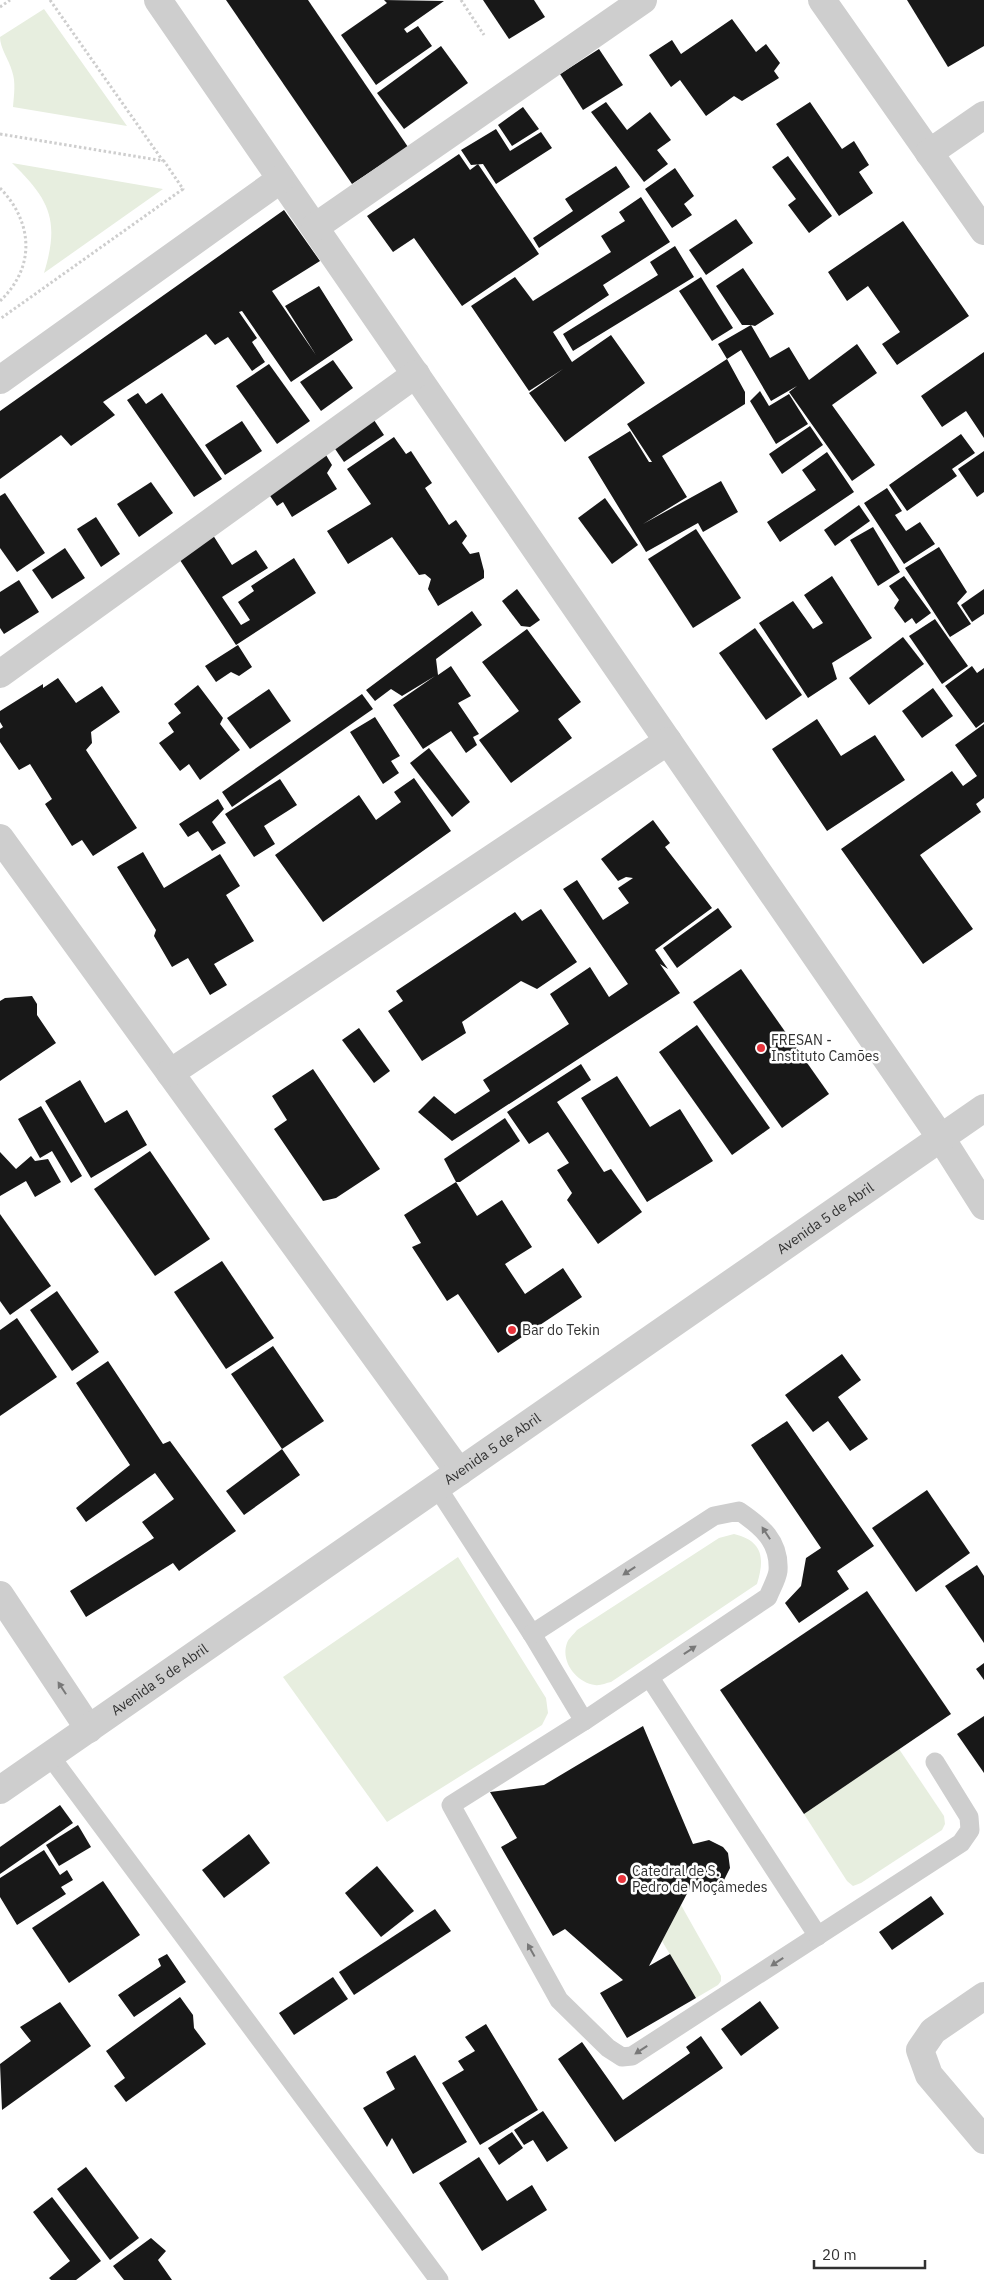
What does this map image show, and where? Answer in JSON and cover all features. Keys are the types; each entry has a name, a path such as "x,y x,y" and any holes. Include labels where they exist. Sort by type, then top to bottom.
{"street":[{"path":"158,0 940,1138 984,1206"},
{"path":"315,227 642,0"},
{"path":"821,2 984,231"},
{"path":"928,153 984,115"},
{"path":"0,380 281,179"},
{"path":"0,674 416,374"},
{"path":"170,1073 668,741"},
{"path":"0,838 170,1073 448,1479"},
{"name":"Avenida 5 de Abril","path":"0,1790 984,1108"},
{"path":"0,1595 89,1729"},
{"path":"984,1996 933,2031 920,2050 929,2075 984,2140"}],"lane":[{"path":"448,1479 532,1634 584,1721"},
{"path":"532,1634 714,1516 739,1511 761,1525 776,1549 778,1572 768,1597 650,1678 451,1805 559,2000 608,2048 622,2057 632,2056 961,1843 970,1830 969,1817 935,1762"},
{"path":"650,1678 818,1936"},
{"path":"50,1756 439,2280"}],"path":[{"path":"0,7 10,0"},
{"path":"0,319 183,189 50,0"},
{"path":"461,0 484,35"},
{"path":"0,134 164,161"},
{"path":"0,188 12,200 23,222 27,246 22,270 11,291 0,301"}],"green space":[{"path":"44,9 127,126 13,107 14,80 11,67 1,45 0,37"},
{"path":"12,163 163,189 44,273 51,239 51,225 48,212 35,188"},
{"path":"734,1534 751,1541 759,1552 761,1566 757,1584 611,1682 595,1685 576,1676 568,1664 565,1650 568,1641 577,1630 719,1538"},
{"path":"458,1557 546,1698 548,1713 542,1725 387,1822 283,1677"},
{"path":"899,1749 944,1816 945,1824 942,1830 861,1883 853,1886 847,1881 804,1814"},
{"path":"681,1905 721,1976 721,1981 718,1985 696,1998 662,1941"}],"building":[{"path":"226,0 308,0 408,147 352,184"},
{"path":"384,0 444,1 404,29 407,33 418,26 432,46 376,85 341,35 387,3"},
{"path":"483,0 534,0 545,17 509,39"},
{"path":"907,0 984,0 984,46 948,67"},
{"path":"732,19 756,52 766,44 780,63 774,71 779,78 742,101 734,96 706,116 680,80 671,87 649,55 672,40 681,54"},
{"path":"441,46 468,83 404,129 377,93"},
{"path":"599,49 623,85 583,110 560,74"},
{"path":"606,102 627,130 650,112 671,140 657,150 668,164 644,182 591,112"},
{"path":"810,102 842,149 854,141 869,165 859,172 873,193 839,216 776,124"},
{"path":"523,107 539,129 512,146 498,125"},
{"path":"496,129 510,151 541,132 552,148 496,184 483,164 471,165 461,150"},
{"path":"459,154 470,170 478,164 539,254 462,306 414,238 393,252 367,216"},
{"path":"788,156 832,216 809,233 788,205 796,199 772,167"},
{"path":"616,166 630,187 539,248 533,238 573,211 565,199"},
{"path":"675,168 694,196 684,204 692,215 672,228 645,189"},
{"path":"641,197 670,242 603,285 609,295 553,332 572,362 611,335 645,383 565,442 529,393 563,369 529,391 471,306 515,277 533,301 611,252 601,236 625,221 619,212"},
{"path":"284,210 320,261 272,291 316,355 285,306 319,286 353,340 291,382 242,311 239,312 257,338 252,342 265,362 252,371 228,337 215,345 206,334 103,402 115,415 71,446 61,435 0,479 0,411"},
{"path":"736,219 753,243 706,275 689,250"},
{"path":"903,221 969,316 897,365 882,344 900,332 868,286 847,301 828,272"},
{"path":"675,246 694,277 573,351 563,334 658,275 650,262"},
{"path":"743,268 774,314 755,326 742,325 716,286"},
{"path":"701,277 733,328 712,341 679,291"},
{"path":"751,325 770,358 789,347 809,380 857,344 877,373 832,405 875,465 852,481 789,392 797,386 771,401 741,350 727,359 718,344"},
{"path":"984,352 984,438 966,411 942,427 921,396"},
{"path":"727,359 745,392 745,404 662,456 687,497 643,524 721,481 738,512 703,532 698,523 646,552 588,457 630,431 649,462 652,462 627,424"},
{"path":"333,360 353,388 321,411 300,382"},
{"path":"269,364 310,421 277,444 236,386"},
{"path":"760,391 769,406 789,394 808,424 776,444 750,401"},
{"path":"138,393 146,404 162,393 222,479 194,497 127,400"},
{"path":"372,417 384,435 344,462 331,443"},
{"path":"242,421 262,451 225,475 205,445"},
{"path":"810,426 823,445 782,474 769,454"},
{"path":"961,434 975,453 952,469 957,476 907,511 889,485"},
{"path":"394,437 406,454 411,451 432,483 425,488 449,525 456,520 467,536 462,543 470,554 479,552 484,571 484,578 438,606 428,589 431,579 425,574 419,575 392,537 348,564 327,531 371,504 347,469"},
{"path":"323,450 332,465 327,473 337,489 292,517 283,502 277,506 264,487"},
{"path":"984,451 984,492 977,497 958,469"},
{"path":"827,452 854,492 780,542 767,522 816,490 802,470"},
{"path":"151,482 173,513 139,537 117,504"},
{"path":"887,488 902,511 895,515 906,531 920,522 935,544 904,564 864,503"},
{"path":"5,493 45,553 17,572 0,548 0,496"},
{"path":"605,498 638,545 612,564 578,518"},
{"path":"859,505 870,521 835,546 824,530"},
{"path":"96,517 120,554 101,567 77,529"},
{"path":"873,527 900,572 878,586 850,540"},
{"path":"696,529 741,598 693,628 648,559"},
{"path":"211,532 232,565 256,550 268,568 222,597 241,625 250,620 238,602 254,591 251,586 294,558 316,593 236,645 176,554"},
{"path":"939,547 967,592 957,603 971,624 950,637 905,568"},
{"path":"65,548 85,578 52,599 32,570"},
{"path":"832,576 872,638 832,663 837,679 808,698 759,623 793,601 813,629 823,623 804,595"},
{"path":"904,576 931,613 916,624 912,618 905,623 894,608 899,600 889,586"},
{"path":"19,580 39,612 4,634 0,628 0,592"},
{"path":"517,589 540,620 530,627 521,626 502,601"},
{"path":"984,589 984,614 972,622 961,605"},
{"path":"472,611 482,625 436,659 438,675 451,666 471,696 458,703 479,734 473,737 477,745 466,753 451,731 423,749 393,705 435,676 402,696 391,689 375,701 366,690"},
{"path":"935,619 968,666 942,684 909,636"},
{"path":"755,628 802,695 766,720 719,653"},
{"path":"527,629 581,702 558,719 572,738 511,783 479,740 519,711 482,662"},
{"path":"903,637 924,664 869,705 849,678"},
{"path":"238,645 252,667 239,676 231,672 216,682 205,666"},
{"path":"972,666 977,673 984,668 984,722 976,728 945,686"},
{"path":"58,678 76,703 102,686 120,712 91,732 92,743 86,750 137,828 93,856 82,840 72,846 45,804 52,799 30,764 19,770 0,742 0,729 3,727 0,722 0,711 43,684 43,688"},
{"path":"198,685 223,718 220,724 240,750 200,780 189,764 180,771 159,743 174,732 168,723 181,713 174,704"},
{"path":"933,688 953,716 922,738 902,711"},
{"path":"269,689 291,721 250,749 227,718"},
{"path":"362,694 373,709 232,807 222,792"},
{"path":"375,717 400,756 391,761 399,773 383,784 350,732"},
{"path":"817,719 841,756 875,735 905,780 827,831 772,749"},
{"path":"984,724 984,798 976,804 981,812 920,855 973,929 923,964 841,849 952,771 963,786 977,776 955,745"},
{"path":"429,748 470,802 452,817 410,763"},
{"path":"414,778 451,831 323,922 275,855 359,795 376,820 401,802 394,792"},
{"path":"280,779 297,805 264,826 275,844 254,857 225,814"},
{"path":"218,799 224,809 212,822 226,843 212,851 198,831 188,837 179,824"},
{"path":"653,820 670,843 665,847 712,908 655,950 668,969 660,964 680,993 452,1141 418,1112 434,1096 455,1114 490,1091 483,1080 569,1024 550,994 590,967 609,997 628,984 563,889 577,880 603,920 629,903 618,888 633,878 626,877 618,881 601,859"},
{"path":"143,852 164,888 220,854 240,886 226,895 254,941 214,964 227,985 210,995 188,958 172,967 154,936 156,930 117,867"},
{"path":"718,908 732,927 677,968 663,948"},
{"path":"541,909 577,962 537,989 521,981 462,1022 466,1033 422,1061 388,1011 403,1001 396,991 515,912 522,921"},
{"name":"FRESAN - Instituto Camões","path":"741,969 829,1094 782,1128 693,1002"},
{"path":"32,996 37,1004 37,1015 56,1043 0,1081 0,1001 5,998"},
{"path":"697,1025 770,1128 732,1155 659,1052"},
{"path":"359,1028 390,1071 374,1083 342,1040"},
{"path":"581,1064 591,1080 557,1102 604,1172 611,1169 642,1212 598,1244 567,1200 572,1193 557,1170 569,1163 548,1132 529,1144 507,1112"},
{"path":"313,1069 380,1169 336,1198 323,1201 274,1129 287,1120 272,1096"},
{"path":"617,1076 650,1127 680,1109 713,1161 647,1202 581,1098"},
{"path":"80,1080 105,1123 127,1110 147,1145 91,1178 45,1101"},
{"path":"41,1106 82,1176 71,1183 52,1151 40,1158 18,1119"},
{"path":"505,1118 520,1141 460,1182 456,1182 444,1159"},
{"path":"150,1151 210,1239 155,1276 94,1189"},
{"path":"0,1152 16,1169 31,1156 35,1161 48,1159 61,1182 35,1197 26,1181 0,1196"},
{"path":"456,1182 477,1216 502,1200 532,1247 505,1264 525,1294 563,1268 582,1297 498,1353 458,1294 447,1301 412,1247 421,1243 404,1215"},
{"path":"0,1214 51,1286 10,1315 0,1301"},
{"path":"222,1261 274,1338 226,1369 174,1292"},
{"path":"57,1291 99,1352 72,1371 30,1310"},
{"path":"17,1318 57,1377 0,1416 0,1330"},
{"path":"273,1346 324,1421 282,1449 231,1374"},
{"path":"842,1354 861,1380 838,1397 868,1439 850,1451 828,1421 813,1432 785,1395"},
{"path":"108,1361 163,1444 170,1441 236,1531 179,1571 173,1563 86,1617 70,1591 154,1538 142,1522 174,1499 155,1473 86,1522 76,1508 130,1465 76,1383"},
{"path":"787,1421 874,1546 837,1571 849,1589 799,1623 785,1603 801,1586 806,1558 821,1548 751,1445"},
{"path":"282,1449 300,1475 244,1515 226,1491"},
{"path":"927,1490 970,1553 916,1592 872,1528"},
{"path":"977,1565 984,1576 984,1643 945,1586"},
{"path":"867,1591 951,1714 804,1814 720,1690"},
{"path":"984,1663 984,1680 976,1669"},
{"path":"984,1716 984,1773 957,1734"},
{"name":"Catedral de S. Pedro de Moçâmedes","path":"643,1726 693,1844 709,1840 723,1847 728,1853 730,1868 723,1882 716,1886 700,1887 692,1884 649,1966 670,1954 696,1998 627,2038 600,1993 623,1980 565,1929 553,1936 501,1847 517,1838 490,1792 544,1785"},
{"path":"60,1805 73,1823 0,1874 0,1847"},
{"path":"78,1825 91,1847 59,1866 46,1845"},
{"path":"249,1834 270,1863 224,1898 202,1870"},
{"path":"44,1850 60,1875 67,1870 73,1880 61,1887 66,1894 17,1925 0,1897 0,1878"},
{"path":"377,1866 414,1911 381,1937 345,1893"},
{"path":"103,1881 140,1935 69,1983 32,1928"},
{"path":"931,1896 944,1914 892,1950 879,1932"},
{"path":"435,1909 451,1931 354,1995 339,1972"},
{"path":"167,1954 186,1982 134,2017 118,1995 161,1966 158,1959"},
{"path":"333,1977 348,1999 294,2035 279,2013"},
{"path":"180,1997 193,2015 194,2028 206,2044 126,2102 114,2086 125,2078 106,2051"},
{"path":"760,2001 779,2028 741,2056 721,2029"},
{"path":"60,2002 91,2046 2,2110 0,2064 31,2041 20,2027"},
{"path":"486,2024 538,2110 480,2145 442,2083 464,2070 458,2061 475,2051 465,2037"},
{"path":"701,2036 723,2068 615,2142 558,2059 582,2042 623,2100 690,2053 686,2047"},
{"path":"415,2055 467,2142 413,2174 392,2138 387,2147 363,2108 395,2089 386,2072"},
{"path":"543,2111 568,2148 547,2162 533,2140 524,2145 514,2130"},
{"path":"512,2132 523,2148 499,2165 488,2148"},
{"path":"479,2157 507,2201 532,2185 547,2210 482,2251 439,2183"},
{"path":"86,2167 139,2238 110,2260 57,2189"},
{"path":"52,2197 101,2261 76,2280 51,2280 49,2278 70,2261 33,2212"},
{"path":"151,2238 166,2251 158,2260 172,2280 124,2280 113,2266"}],"place":[{"name":"FRESAN - Instituto Camões","path":"761,1048"},
{"name":"Bar do Tekin","path":"512,1330"},
{"name":"Catedral de S. Pedro de Moçâmedes","path":"622,1879"}]}
